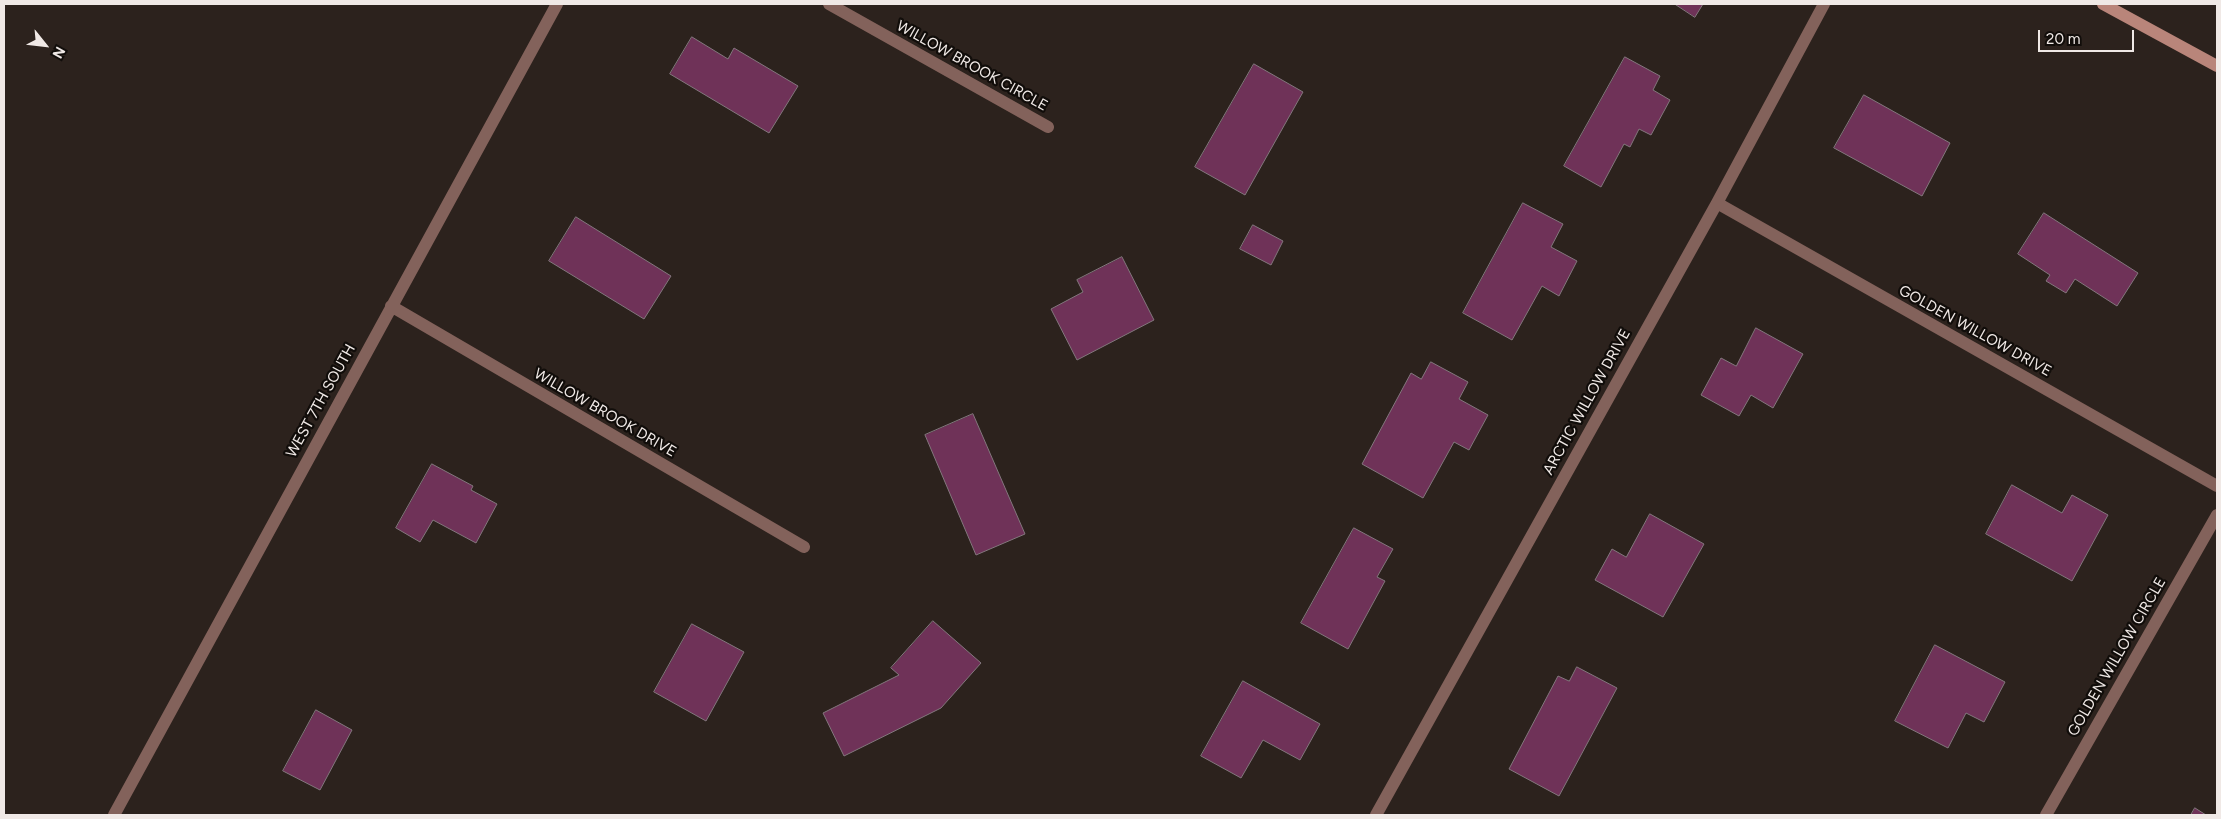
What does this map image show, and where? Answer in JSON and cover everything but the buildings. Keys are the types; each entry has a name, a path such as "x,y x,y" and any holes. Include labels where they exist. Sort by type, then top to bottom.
{"street":[{"name":"WEST 7TH SOUTH","path":"114,815 557,4"},
{"name":"WILLOW BROOK CIRCLE","path":"828,4 1048,127"},
{"name":"ARCTIC WILLOW DRIVE","path":"1376,815 1717,203 1824,4"},
{"path":"2103,4 2217,66"},
{"name":"GOLDEN WILLOW DRIVE","path":"1717,203 2217,486"},
{"name":"WILLOW BROOK DRIVE","path":"391,306 804,547"},
{"name":"GOLDEN WILLOW CIRCLE","path":"2046,815 2217,515"}]}
